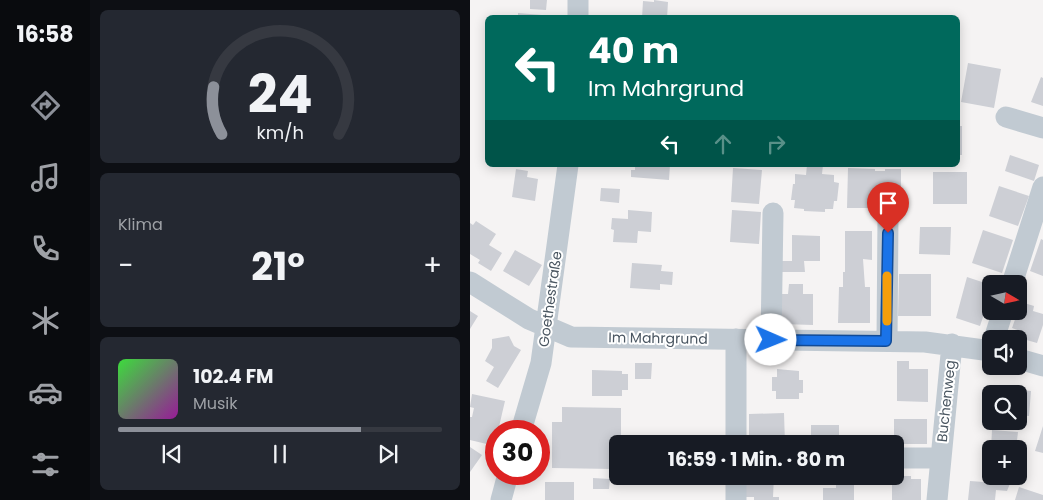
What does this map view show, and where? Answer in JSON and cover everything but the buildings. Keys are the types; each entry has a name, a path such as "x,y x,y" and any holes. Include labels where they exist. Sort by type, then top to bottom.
{"street":[{"path":"578,0 578,15"},
{"path":"1006,116 1043,128"},
{"name":"Goethestraße","path":"524,420 541,363 568,167"},
{"path":"1015,275 1041,199"},
{"path":"771,340 773,213"},
{"path":"886,341 888,216"},
{"name":"Im Mahrgrund","path":"470,282 529,320 571,337 886,341 982,346"},
{"path":"736,339 736,435"},
{"name":"Buchenweg","path":"937,500 952,344"},
{"path":"1027,361 1043,366"},
{"name":"Buchenweg","path":"904,458 941,458"},
{"path":"501,500 505,485"},
{"path":"736,485 736,500"}],"slow traffic":[{"path":"887,276 887,321"}],"route":[{"path":"771,340 886,341 888,233"}]}
